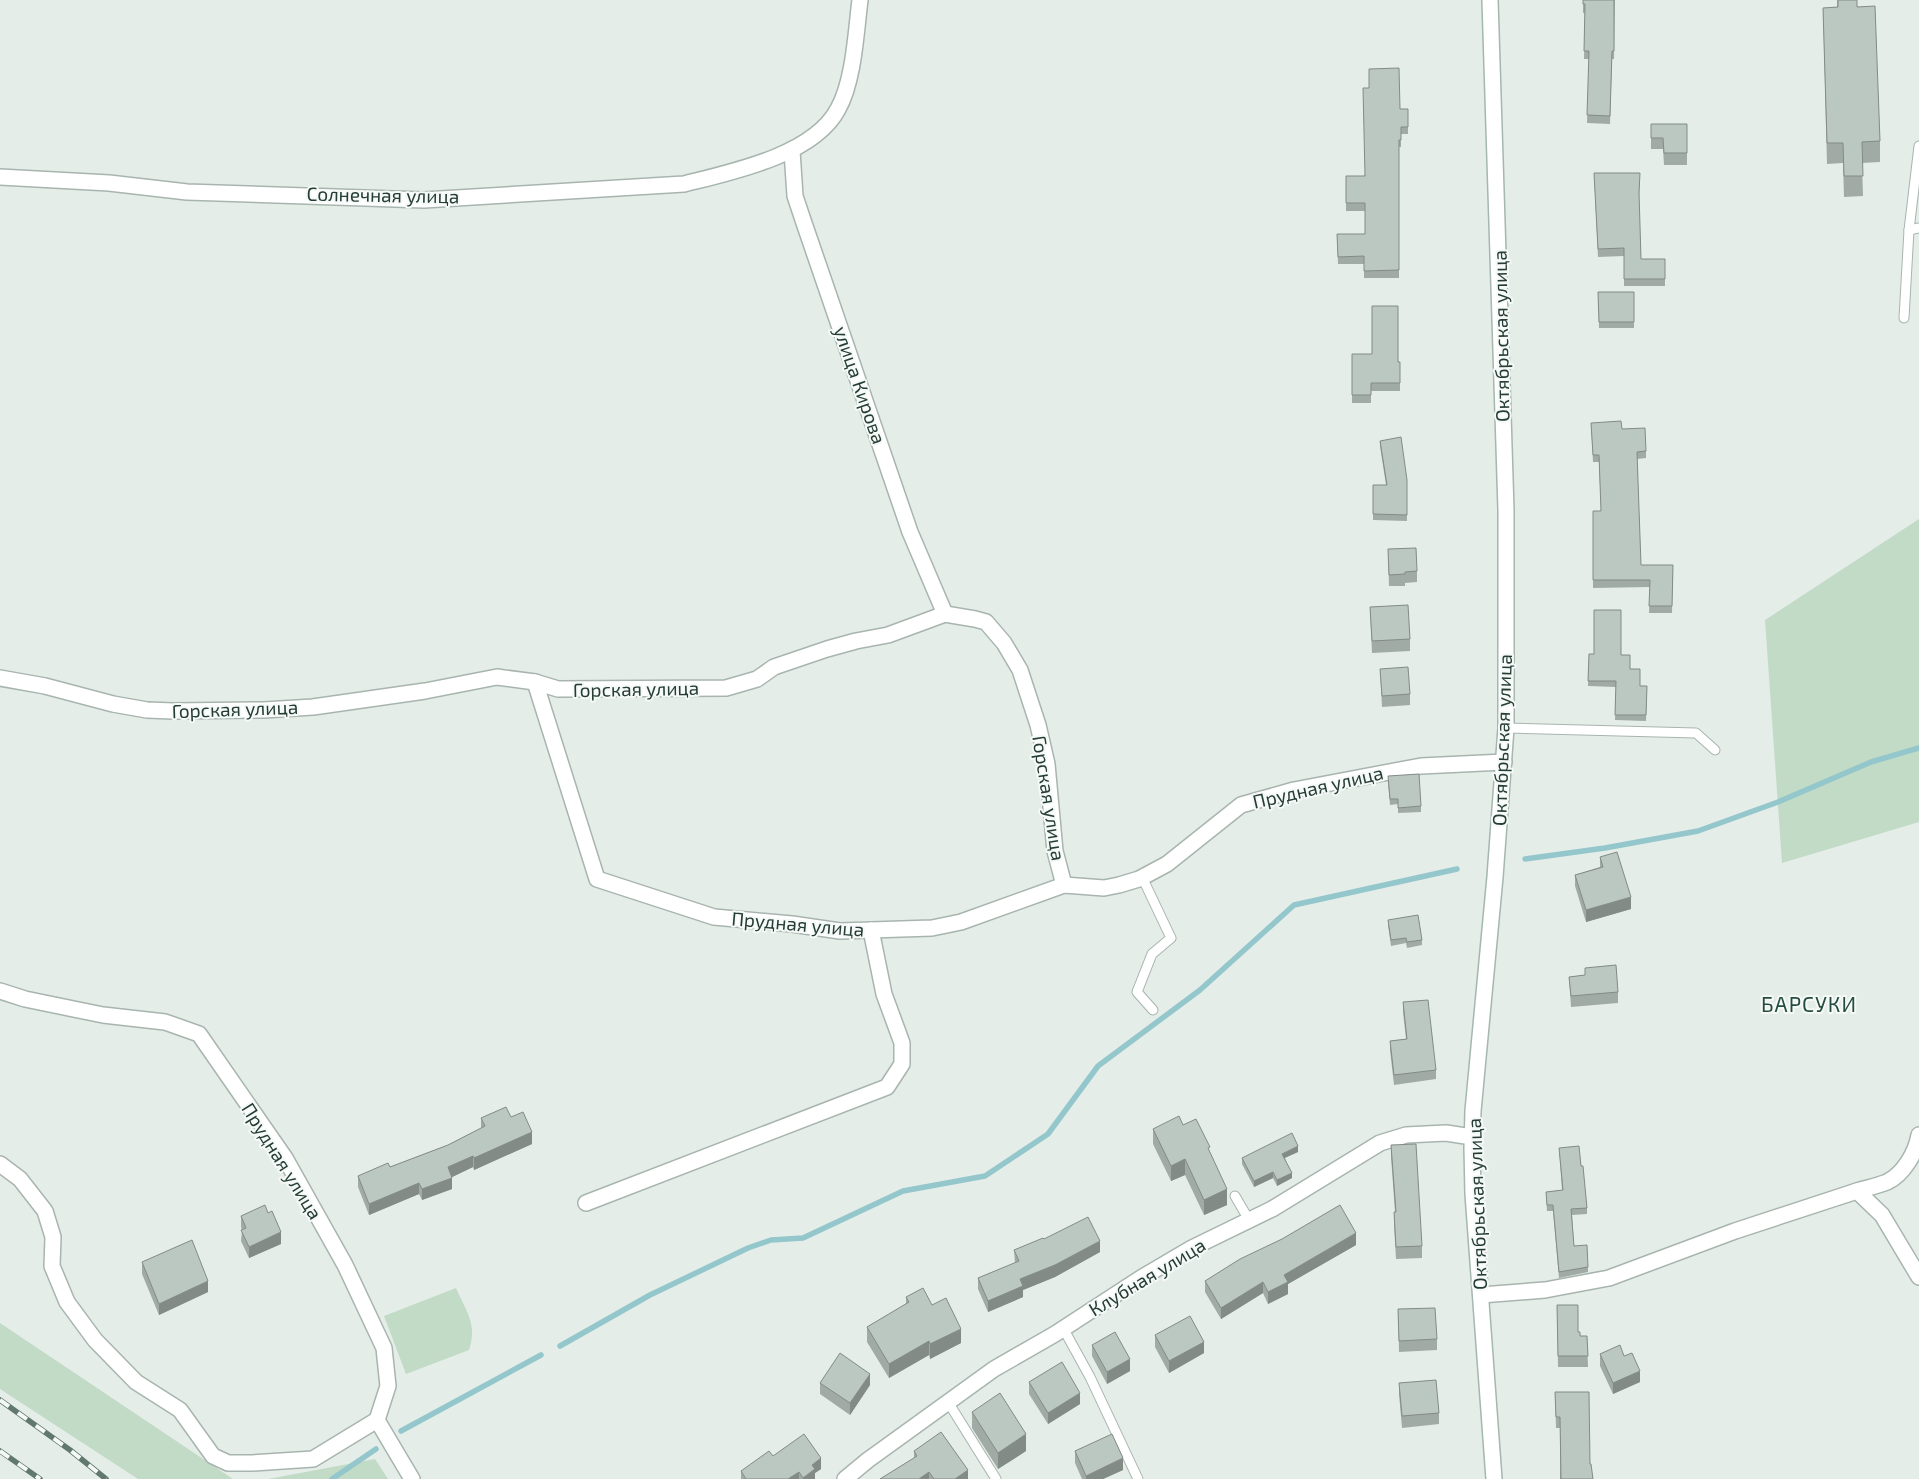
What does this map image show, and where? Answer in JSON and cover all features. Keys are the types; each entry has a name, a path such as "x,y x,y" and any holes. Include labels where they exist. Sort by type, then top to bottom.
{"street":[{"name":"Солнечная улица","path":"0,177 109,183 187,192 424,200 684,184 792,151 821,131 830,122 839,108 845,92 854,50 860,0"},
{"name":"Октябрьская улица","path":"1490,0 1506,510 1506,728 1472,1137 1473,1194 1494,1479"},
{"name":"улица Кирова","path":"792,151 795,196 910,532 945,614"},
{"name":"Горская улица","path":"0,678 45,686 113,704 173,712 264,710 313,706 425,691 497,677 535,682 558,689 726,688 757,679 774,667 827,649 888,635 945,614 975,619 986,622 1004,643 1020,670 1038,725 1047,764 1055,851 1064,885"},
{"name":"Прудная улица","path":"535,682 597,878 714,917 792,924 840,931 932,928 961,922 1064,885 1104,888 1119,885 1142,877 1174,859 1241,805 1294,790 1421,766 1504,762"},
{"path":"586,1204 887,1087 902,1064 902,1042 884,994 870,930"},
{"name":"Прудная улица","path":"0,991 25,999 103,1015 165,1022 199,1034 285,1158 345,1266 384,1348 388,1386 377,1420"},
{"name":"Клубная улица","path":"846,1479 868,1460 994,1369 1192,1248 1272,1209 1380,1143 1406,1135 1446,1133 1472,1137"},
{"path":"1481,1295 1545,1290 1609,1278 1735,1231 1888,1181 1902,1170 1916,1149 1919,1135"},
{"path":"0,1164 20,1179 45,1211 53,1237 52,1266 67,1302 95,1340 136,1382 180,1410 213,1456 228,1463 313,1459 377,1420 412,1479"},
{"path":"1857,1191 1882,1215 1919,1277"}],"lane":[{"path":"1904,318 1909,230 1919,146"},
{"path":"1909,230 1919,228"},
{"path":"1506,728 1696,733 1715,750"},
{"path":"1142,877 1171,938 1152,954 1137,992 1152,1010"},
{"path":"1235,1196 1249,1220"},
{"path":"1063,1328 1090,1377 1138,1479"},
{"path":"948,1402 996,1479"}],"green space":[{"path":"1919,519 1919,822 1782,863 1765,620"},
{"path":"456,1288 470,1318 472,1333 469,1350 406,1374 384,1316"},
{"path":"0,1323 233,1479 138,1479 0,1389"},
{"path":"375,1459 388,1479 268,1479"}],"building":[{"path":"1583,0 1614,0 1614,51 1612,51 1610,116 1587,115 1589,51 1584,51 1585,4 1583,4"},
{"path":"1838,0 1857,0 1857,7 1875,6 1880,141 1862,142 1863,176 1844,176 1843,143 1827,143 1823,8 1838,7"},
{"path":"1399,68 1400,109 1408,109 1408,127 1401,127 1401,140 1399,140 1399,270 1364,271 1364,256 1338,257 1337,234 1365,234 1365,203 1346,203 1346,176 1365,176 1363,88 1369,88 1369,69"},
{"path":"1651,124 1687,124 1687,153 1664,153 1663,138 1651,138"},
{"path":"1594,173 1640,173 1641,259 1665,259 1665,279 1624,279 1624,248 1598,249"},
{"path":"1598,292 1634,292 1634,322 1599,322"},
{"path":"1372,306 1398,306 1400,383 1371,383 1371,395 1352,395 1352,354 1372,354"},
{"path":"1621,421 1622,429 1645,428 1646,451 1637,452 1641,565 1673,565 1672,606 1649,606 1650,580 1593,580 1593,511 1601,511 1599,455 1593,455 1591,423"},
{"path":"1401,437 1407,480 1407,515 1373,514 1373,485 1387,485 1380,441"},
{"path":"1416,548 1417,571 1389,575 1388,549"},
{"path":"1408,605 1410,639 1372,641 1370,607"},
{"path":"1594,610 1621,610 1621,655 1630,655 1630,669 1640,669 1640,686 1647,686 1646,715 1615,715 1616,681 1588,681 1589,654 1594,654"},
{"path":"1408,667 1410,694 1382,696 1380,669"},
{"path":"1419,774 1421,806 1398,808 1398,799 1390,799 1388,776"},
{"path":"1617,852 1631,897 1586,910 1575,875 1603,867 1600,857"},
{"path":"1418,915 1422,940 1407,942 1406,938 1391,940 1388,920"},
{"path":"1616,965 1618,992 1571,996 1569,977 1585,975 1585,968"},
{"path":"1428,1000 1436,1070 1394,1075 1390,1041 1407,1039 1403,1002"},
{"path":"506,1107 511,1117 523,1112 532,1132 474,1158 473,1156 448,1167 452,1178 422,1189 419,1183 369,1204 358,1176 388,1163 390,1167 448,1145 485,1126 481,1118"},
{"path":"1179,1116 1183,1125 1196,1119 1227,1189 1204,1200 1185,1159 1171,1166 1153,1129"},
{"path":"1292,1133 1298,1146 1282,1154 1292,1173 1277,1180 1273,1172 1254,1181 1242,1158"},
{"path":"1416,1144 1422,1246 1396,1247 1394,1212 1396,1212 1391,1145"},
{"path":"1579,1146 1587,1208 1571,1209 1574,1246 1587,1245 1588,1267 1559,1272 1553,1205 1547,1205 1546,1192 1563,1190 1559,1148"},
{"path":"265,1205 268,1213 272,1211 281,1232 249,1247 241,1230 246,1228 241,1216"},
{"path":"1340,1205 1356,1233 1284,1275 1288,1282 1268,1292 1263,1282 1221,1308 1205,1281 1240,1259 1282,1239"},
{"path":"1088,1217 1100,1241 1055,1265 1020,1279 1023,1286 988,1301 978,1278 1019,1261 1014,1250 1044,1239"},
{"path":"192,1240 208,1281 159,1304 142,1262"},
{"path":"923,1288 932,1305 946,1298 961,1329 930,1344 929,1341 889,1364 867,1327 909,1302 906,1297"},
{"path":"1557,1305 1578,1305 1578,1332 1580,1332 1580,1336 1587,1336 1588,1356 1558,1356"},
{"path":"1435,1308 1437,1339 1399,1341 1398,1309"},
{"path":"1190,1316 1204,1342 1169,1361 1155,1335"},
{"path":"1115,1332 1130,1359 1107,1372 1092,1345"},
{"path":"1620,1345 1624,1356 1632,1353 1640,1371 1613,1383 1600,1354"},
{"path":"840,1353 870,1374 850,1403 820,1383"},
{"path":"1062,1362 1080,1393 1048,1413 1029,1382"},
{"path":"1436,1380 1439,1413 1402,1416 1399,1383"},
{"path":"1555,1392 1589,1392 1590,1464 1593,1479 1561,1479 1560,1417 1556,1417"},
{"path":"1000,1393 1026,1434 998,1453 972,1412"},
{"path":"941,1432 968,1470 955,1479 934,1479 929,1472 919,1479 880,1479 917,1456 914,1451"},
{"path":"804,1434 821,1458 812,1465 815,1469 803,1478 799,1472 788,1479 746,1479 741,1471 769,1451 773,1456"},
{"path":"1112,1434 1123,1458 1086,1476 1075,1451"}],"waterway":[{"path":"1525,859 1605,848 1698,831 1778,802 1871,762 1919,748"},
{"path":"560,1346 650,1295 748,1248 771,1240 803,1238 903,1191 985,1176 1048,1134 1098,1066 1200,990 1294,905 1457,869"},
{"path":"401,1431 541,1355"},
{"path":"332,1479 376,1449"}],"railway":[{"path":"0,1400 70,1450 106,1479"},
{"path":"0,1451 40,1479"}],"district":[{"name":"БАРСУКИ","path":"1809,1005"}]}
